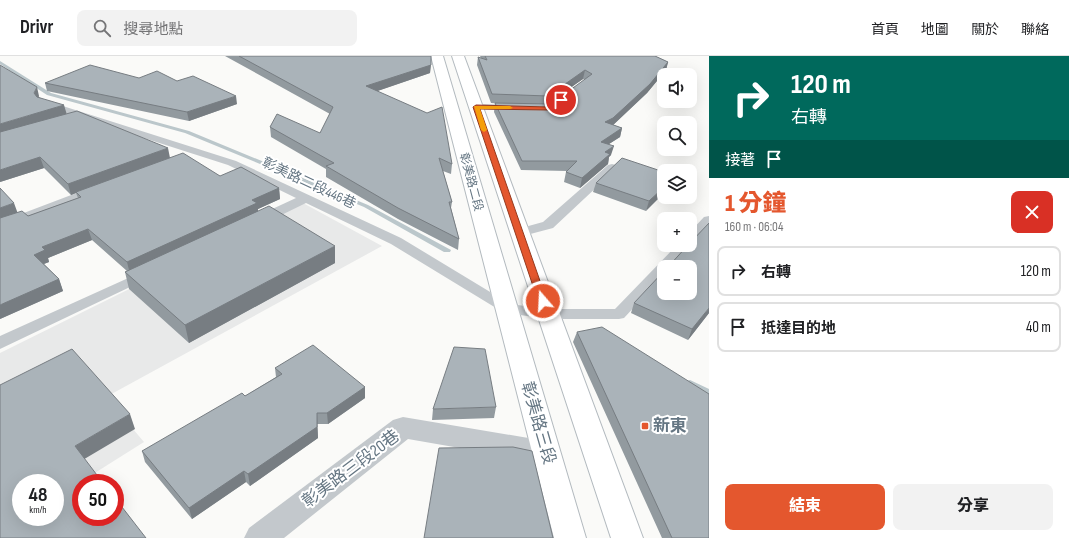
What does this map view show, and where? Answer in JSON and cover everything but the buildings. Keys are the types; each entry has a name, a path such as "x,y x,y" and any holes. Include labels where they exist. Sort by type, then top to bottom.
{"main road":[{"name":"彰美路二段","path":"437,56 506,308"},
{"name":"彰美路二段","path":"458,56 548,314"},
{"name":"彰美路三段","path":"506,308 570,538"},
{"path":"548,314 627,538"}],"street":[{"name":"彰美路三段20巷","path":"260,538 403,428 546,452"}],"lane":[{"name":"彰美路二段446巷","path":"44,103 80,116 232,163 396,241 506,308 548,314 619,314 678,252"},
{"path":"476,107 527,108"},
{"path":"65,120 80,116"},
{"path":"183,158 198,153"},
{"path":"519,233 548,225 612,167"},
{"path":"0,226 110,185"},
{"path":"249,225 306,198"},
{"path":"697,233 709,220"},
{"path":"0,343 156,269"}],"shaded area":[{"path":"303,203 382,246 106,397 144,442 93,474 72,474 72,487 64,492 64,474 12,474 12,523 0,532 0,353"}],"waterway":[{"path":"0,62 49,94 187,132 366,206 447,250"},
{"path":"690,383 709,393"}],"slow traffic":[{"path":"484,130 476,107 510,108"}],"place":[{"name":"新東","path":"645,426"}],"route":[{"path":"543,301 476,107 549,109 561,100"}]}
